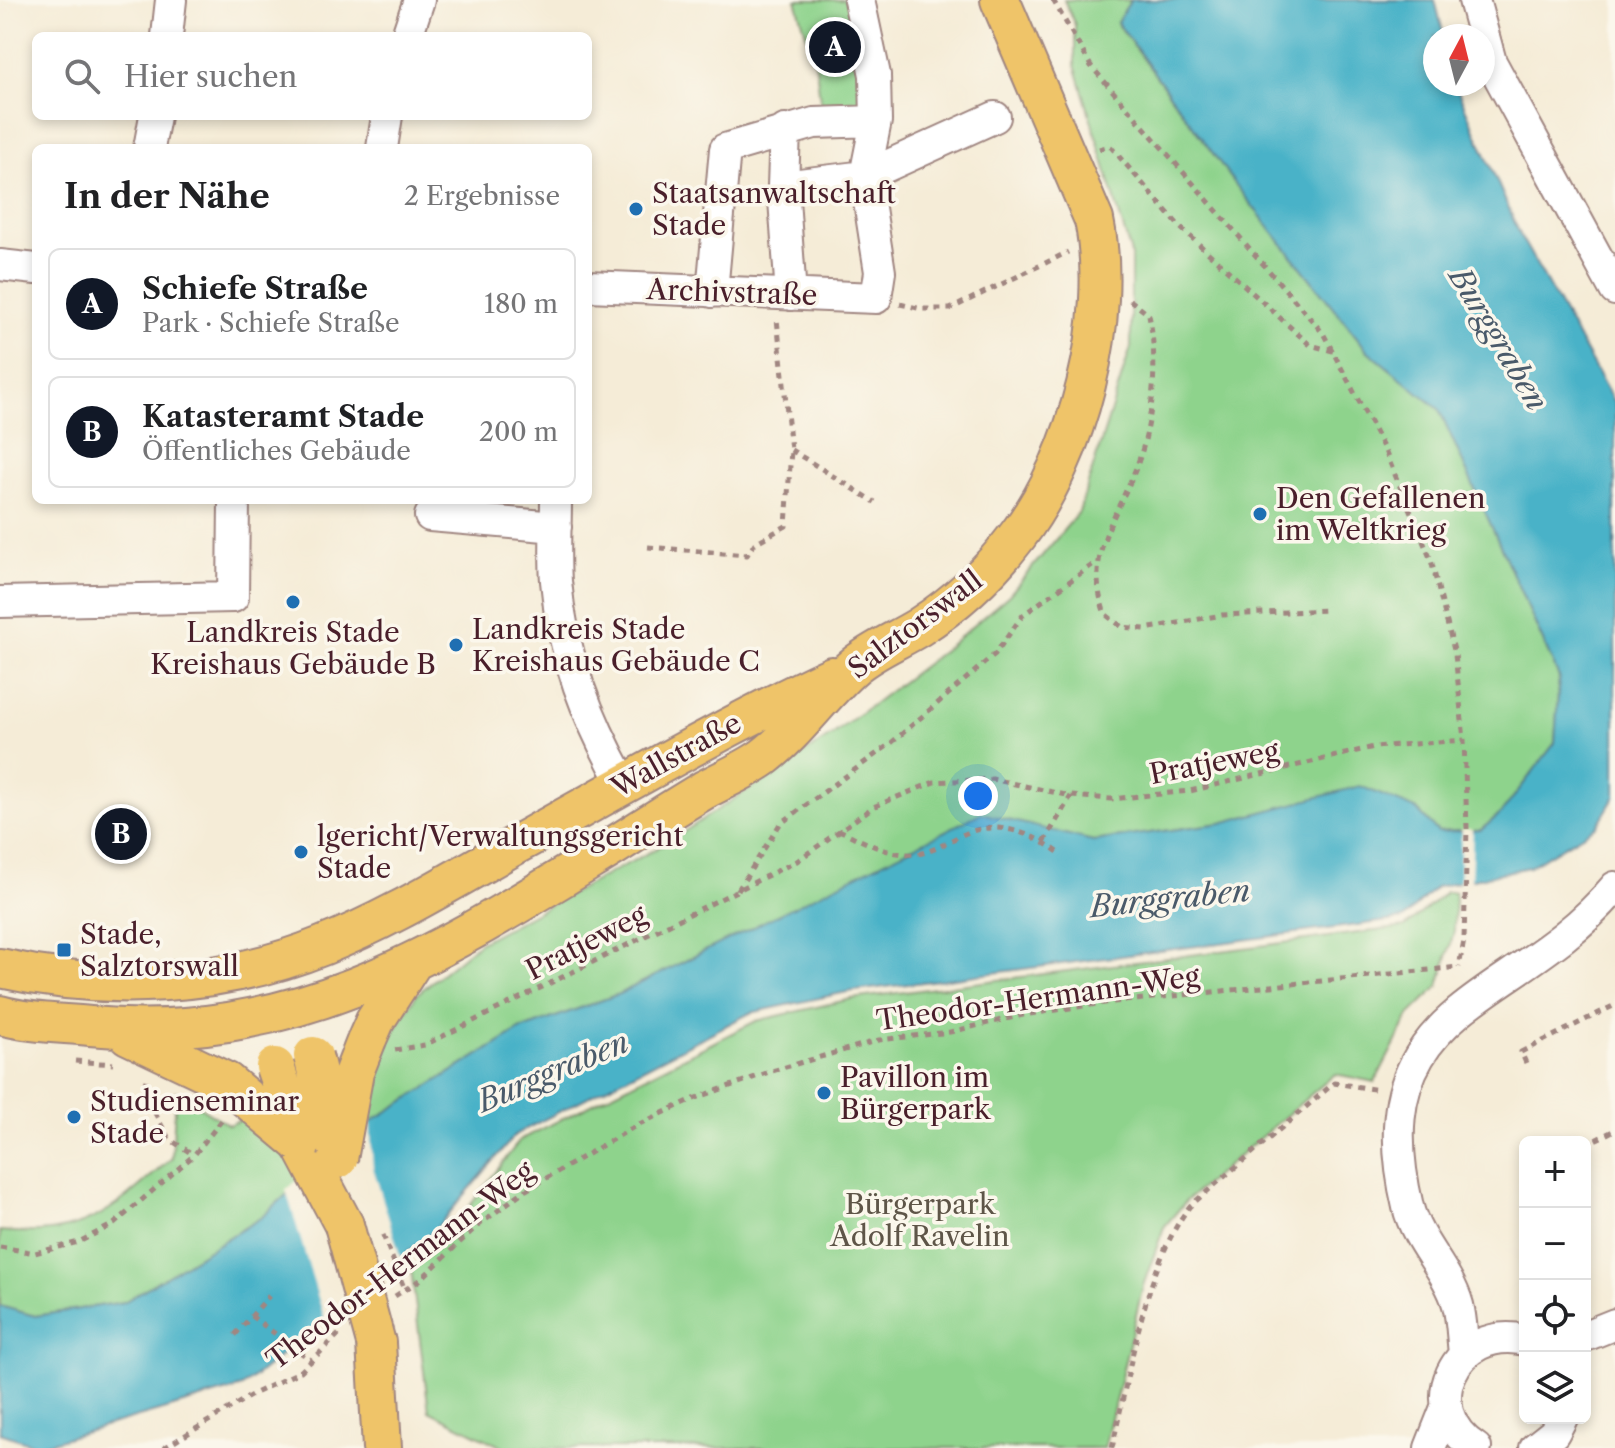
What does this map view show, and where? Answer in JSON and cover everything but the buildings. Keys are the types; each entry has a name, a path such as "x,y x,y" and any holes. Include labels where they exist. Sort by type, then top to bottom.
{"main road":[{"name":"Salztorswall","path":"411,965 764,757 856,664 959,598 1009,546 1033,514 1065,453 1091,361 1097,299 1098,238 1056,122 1000,0"},
{"name":"Wallstraße","path":"0,968 111,984 169,981 243,970 309,951 392,913 754,712 856,664"},
{"path":"624,784 646,826"},
{"path":"309,951 279,1004 267,1040 301,1144 344,1225"},
{"path":"0,1015 39,1022 111,1028 191,1026 279,1004 346,992 411,965"},
{"path":"338,1159 354,1072 376,1045 380,1012 411,965"},
{"path":"243,970 305,1028 338,1159 344,1225 376,1343 382,1448"},
{"path":"111,1028 166,1050 226,1099 301,1144"}],"street":[{"path":"167,32 171,0"},
{"path":"408,32 419,0"},
{"path":"859,0 871,46 876,121 865,176 880,272 876,298"},
{"path":"1474,0 1491,62 1615,290"},
{"path":"783,186 865,176 995,117"},
{"path":"150,144 154,120"},
{"path":"383,144 386,120"},
{"path":"712,292 725,149 814,123 876,121"},
{"path":"783,295 785,130"},
{"path":"0,265 32,269"},
{"name":"Archivstraße","path":"592,286 876,298"},
{"path":"0,602 233,597 234,504"},
{"path":"430,516 556,514 556,578 567,649 596,733 624,784"},
{"path":"1464,1353 1458,1304 1409,1210 1398,1139 1404,1097 1414,1066 1444,1023 1478,993 1571,934 1615,887"},
{"path":"1458,1304 1518,1338"},
{"path":"1430,1448 1447,1405 1447,1386 1464,1353 1478,1343 1518,1338"},
{"path":"1447,1405 1468,1447"}],"path":[{"path":"1053,0 1065,26 1091,66 1291,293 1334,351 1385,451 1431,560 1455,654 1464,740"},
{"path":"1099,150 1110,146 1181,228 1310,345 1334,351"},
{"path":"876,298 922,309 950,309 1068,252"},
{"path":"648,547 747,555 755,543 786,526 791,450 783,295"},
{"path":"738,892 780,824 890,744 995,654 1023,615 1096,562 1141,454 1153,353 1149,315 1127,299 1097,299"},
{"path":"791,450 875,502"},
{"path":"1096,562 1105,614 1122,627 1133,629 1222,615 1329,610"},
{"name":"Pratjeweg","path":"376,1045 425,1045 639,937 738,892 797,861 838,830 898,794 934,782 992,779 1071,796 1111,799 1190,791 1374,747 1464,740"},
{"name":"Theodor-Hermann-Weg","path":"392,1298 420,1280 475,1228 521,1193 639,1124 691,1100 772,1071 879,1040 950,1032 1023,1015 1104,1003 1459,967 1463,950 1467,828 1464,740"},
{"path":"1044,842 1071,796"},
{"path":"838,830 881,849 905,855 931,852 963,834 993,828 1027,833 1058,852"},
{"path":"1526,1063 1521,1052 1615,1005"},
{"path":"149,1068 143,1091 169,1139 194,1155"},
{"path":"1112,1448 1139,1330 1159,1266 1177,1223 1190,1206 1334,1083 1404,1097"},
{"path":"0,1247 35,1253 79,1242 125,1216 194,1155 226,1099"},
{"path":"1591,1142 1615,1130"},
{"path":"235,1335 269,1296"},
{"path":"251,1316 311,1360"},
{"name":"Theodor-Hermann-Weg","path":"164,1448 255,1393 289,1379 341,1332"}],"green space":[{"path":"796,0 845,0 857,30 865,105 857,110 821,108 816,67"},
{"path":"1064,0 1131,0 1117,23 1239,189 1368,351 1439,408 1559,677 1555,743 1502,812 1481,830 1438,832 1416,809 1221,823 1093,841 981,814 619,994 520,1030 359,1129 262,1217 124,1302 35,1316 0,1306 0,1231 29,1232 76,1225 95,1217 132,1193 172,1158 176,1092 229,1125 383,1049 417,994 480,942 665,844 832,735 943,651 1009,595 1079,512 1131,347 1131,254 1075,65 1075,25"},
{"name":"Bürgerpark Adolf Ravelin","path":"1446,892 1455,892 1454,931 1439,986 1410,1014 1375,1082 1335,1074 1186,1201 1164,1227 1143,1286 1104,1448 504,1448 429,1411 411,1270 443,1241 520,1140 756,1021 851,999 1405,927"}],"water":[{"name":"Burggraben","path":"1131,0 1435,0 1441,24 1423,24 1423,96 1460,96 1521,237 1615,404 1615,796 1597,826 1529,867 1436,887 1403,919 847,992 750,1013 516,1134 434,1231 242,1387 38,1446 0,1433 0,1306 35,1316 124,1302 262,1217 359,1129 520,1030 619,994 981,813 1093,841 1221,823 1360,786 1416,809 1438,832 1481,830 1502,812 1555,743 1559,677 1439,409 1368,351 1239,189 1117,22"}],"pier":[{"path":"1461,829 1473,829 1471,884 1459,886"},
{"path":"370,1118 373,1167 402,1262 326,1324 286,1190"}],"place":[{"name":"Schiefe Straße","path":"835,47"},
{"name":"Staatsanwaltschaft Stade","path":"636,209"},
{"name":"Den Gefallenen im Weltkrieg","path":"1260,514"},
{"name":"Landkreis Stade Kreishaus Gebäude B","path":"293,602"},
{"name":"Landkreis Stade Kreishaus Gebäude C","path":"456,645"},
{"name":"Katasteramt Stade","path":"121,834"},
{"name":"lgericht/Verwaltungsgericht Stade","path":"301,852"},
{"name":"Stade, Salztorswall","path":"64,950"},
{"name":"Pavillon im Bürgerpark","path":"824,1093"},
{"name":"Studienseminar Stade","path":"74,1117"}]}
